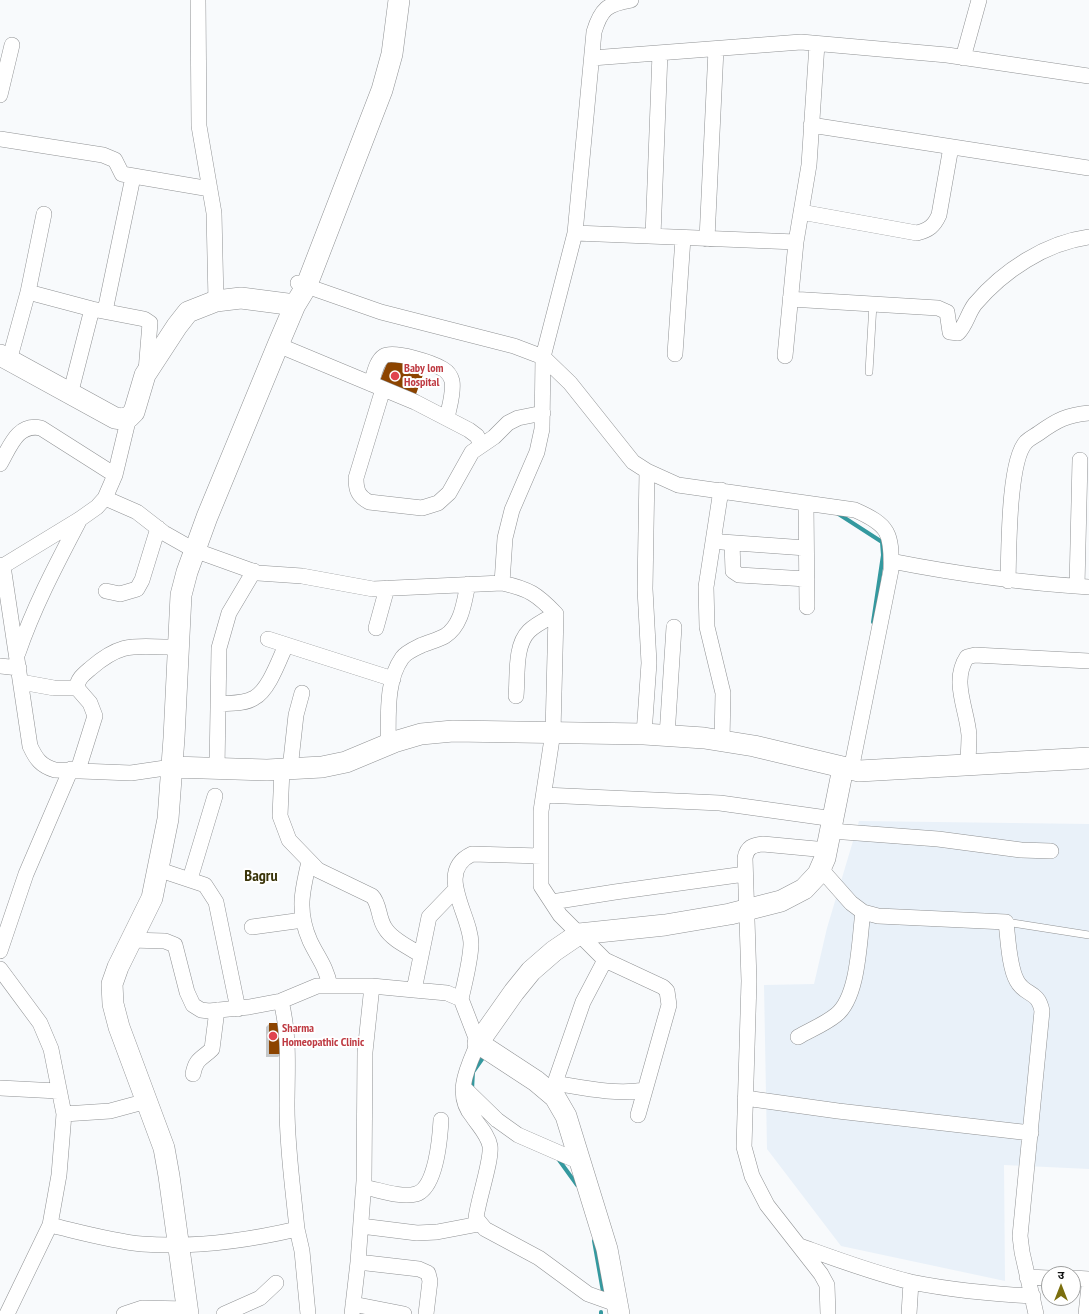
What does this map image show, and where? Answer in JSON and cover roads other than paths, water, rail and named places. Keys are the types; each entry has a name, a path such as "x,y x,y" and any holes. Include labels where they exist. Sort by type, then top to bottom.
{"street":[{"path":"198,0 199,126 214,213 216,301"},
{"path":"300,293 332,190 372,94 381,57 388,0"},
{"path":"124,1314 142,1308 188,1312 164,1148 147,1101 131,1065 113,1004 112,984 130,940 152,898 168,819 181,596 194,550 382,90 392,54 399,0"},
{"path":"502,583 505,538 510,517 537,452 542,429 542,357 575,233 594,32 599,15 607,7 618,2 631,0"},
{"path":"963,58 980,0"},
{"path":"592,58 801,42 963,58 1089,76"},
{"path":"785,356 796,242 809,165 817,44"},
{"path":"0,95 12,45"},
{"path":"707,239 716,49"},
{"path":"653,236 660,53"},
{"path":"812,126 1089,168"},
{"path":"0,139 111,157 115,160 122,174 210,189"},
{"path":"801,212 917,233 927,230 935,225 939,215 951,146"},
{"path":"70,395 98,310 133,177"},
{"path":"44,214 28,292 4,358 114,418 129,417"},
{"path":"575,233 796,242"},
{"path":"790,299 944,309 947,312 950,332 958,333 974,306 992,285 1016,267 1042,252 1074,239 1089,237"},
{"path":"675,354 683,238"},
{"path":"28,292 98,310 133,315 150,323 145,375 134,412 129,417 115,475 105,498 97,507 80,519 2,566 30,746 36,759 45,767 55,770 131,773 172,767 217,769 286,769 322,767 346,762 388,745 422,734 453,731 644,734 722,741 754,746 859,771 1089,758"},
{"path":"145,375 188,312 216,301 300,293 514,346 542,357 570,383 633,462 647,471 678,484 854,510 875,519 887,532 892,551 891,561 847,769 828,842 804,889 781,901 730,914 665,925 579,934 554,951 531,971 514,992 478,1042 466,1074 463,1087 463,1100 468,1112 484,1131 490,1144 491,1153 478,1205 476,1218 479,1224 485,1229 539,1258 588,1294 614,1306"},
{"path":"278,345 377,386 447,418 477,436 481,445"},
{"path":"447,418 452,391 452,381 448,373 443,369 395,354 384,356 378,361 377,386 356,478 356,490 361,498 369,502 422,508 438,503 449,492 472,452 494,437 508,423 518,418 542,413"},
{"path":"1008,581 1014,473 1020,454 1026,442 1055,422 1070,415 1089,413"},
{"path":"0,464 17,436 24,428 32,426 40,428 115,475"},
{"path":"891,561 963,575 1008,581 1083,586 1080,460"},
{"path":"644,734 649,663 645,589 647,471"},
{"path":"721,490 706,587 706,607 707,627 723,693 722,741"},
{"path":"105,498 137,512 158,528 194,550 254,571 302,576 373,589 502,583 523,587 534,593 556,614 553,732 541,811 541,886 560,915 605,960 663,987 667,991 669,1005 638,1115"},
{"path":"806,503 807,607"},
{"path":"19,668 26,628 42,593 80,519"},
{"path":"106,591 120,594 137,589 142,580 158,528"},
{"path":"713,542 806,548"},
{"path":"732,543 732,571 739,575 807,579"},
{"path":"217,769 219,648 229,613 254,571"},
{"path":"388,745 390,687 396,667 403,656 417,647 445,636 455,626 462,612 468,584"},
{"path":"376,628 387,588"},
{"path":"516,696 520,647 525,636 530,629 556,614"},
{"path":"667,736 674,627"},
{"path":"268,639 393,679"},
{"path":"218,704 254,699 261,693 273,673 286,645"},
{"path":"0,951 26,874 74,770 95,716 90,703 77,688 77,683 81,677 114,651 126,646 178,647"},
{"path":"968,766 969,734 960,687 960,673 967,657 975,656 1089,661"},
{"path":"0,666 19,668 54,688 77,688"},
{"path":"302,693 296,715 286,769 280,816 289,840 318,870 372,896 376,900 379,916 385,928 393,936 420,955"},
{"path":"544,795 720,803 828,842 851,903 863,912 878,916 1006,922 1013,973 1020,985 1040,1001 1042,1011 1020,1236 1027,1277 1033,1296 1036,1314"},
{"path":"190,879 215,796"},
{"path":"828,1314 827,1285 821,1274 766,1205 752,1176 744,1147 749,981 745,874 746,851 753,845 763,844 938,839 1021,850 1051,851"},
{"path":"541,856 472,854 463,858 457,867 456,890 466,919 471,944 461,999 478,1042 536,1081 552,1089 610,1092 645,1090"},
{"path":"309,862 301,895 303,920 310,942 327,971 330,986"},
{"path":"157,869 205,885 216,902 238,1009"},
{"path":"552,902 745,874"},
{"path":"414,990 429,917 456,890"},
{"path":"798,1037 836,1015 846,1004 855,969 863,912"},
{"path":"252,927 303,920"},
{"path":"130,940 165,941 175,945 187,992 193,1005 201,1010 238,1009 281,1001 317,986 372,986 447,993 461,999"},
{"path":"605,960 594,978 583,1002 552,1089 566,1116 607,1249 614,1306"},
{"path":"0,969 40,1023 51,1049 64,1114 59,1175 50,1225 7,1314"},
{"path":"372,986 365,1052 364,1187 358,1262 352,1309 404,1314"},
{"path":"281,1001 287,1023 289,1045 287,1107 289,1151 297,1229 302,1251 308,1314"},
{"path":"193,1074 195,1064 212,1049 218,1010"},
{"path":"463,1087 497,1120 518,1134 580,1162"},
{"path":"0,1088 58,1090"},
{"path":"745,1098 838,1111 1031,1133"},
{"path":"64,1114 110,1111 147,1101"},
{"path":"364,1187 402,1194 417,1194 426,1188 431,1178 440,1137 441,1120"},
{"path":"361,1226 418,1233 437,1232 479,1224"},
{"path":"50,1225 141,1244 178,1246 259,1238 297,1229"},
{"path":"799,1246 862,1269 911,1282 961,1290 1033,1296"},
{"path":"358,1262 419,1269 428,1273 430,1281 426,1314"},
{"path":"1027,1277 1041,1278"},
{"path":"909,1314 911,1282"},
{"path":"224,1314 260,1298 276,1283"},
{"path":"1086,1314 1089,1286"}],"lane":[{"path":"869,372 873,304"},
{"path":"1006,922 1082,932 1089,935"}],"waterway":[{"path":"837,513 882,542 883,555 873,622"},
{"path":"472,1090 473,1072 485,1055"},
{"path":"559,1160 577,1185"},
{"path":"594,1241 603,1292"}],"place":[{"name":"Baby lom Hospital","path":"395,376"},
{"name":"Sharma Homeopathic Clinic","path":"273,1036"}],"district":[{"name":"Bagru","path":"261,876"}]}
